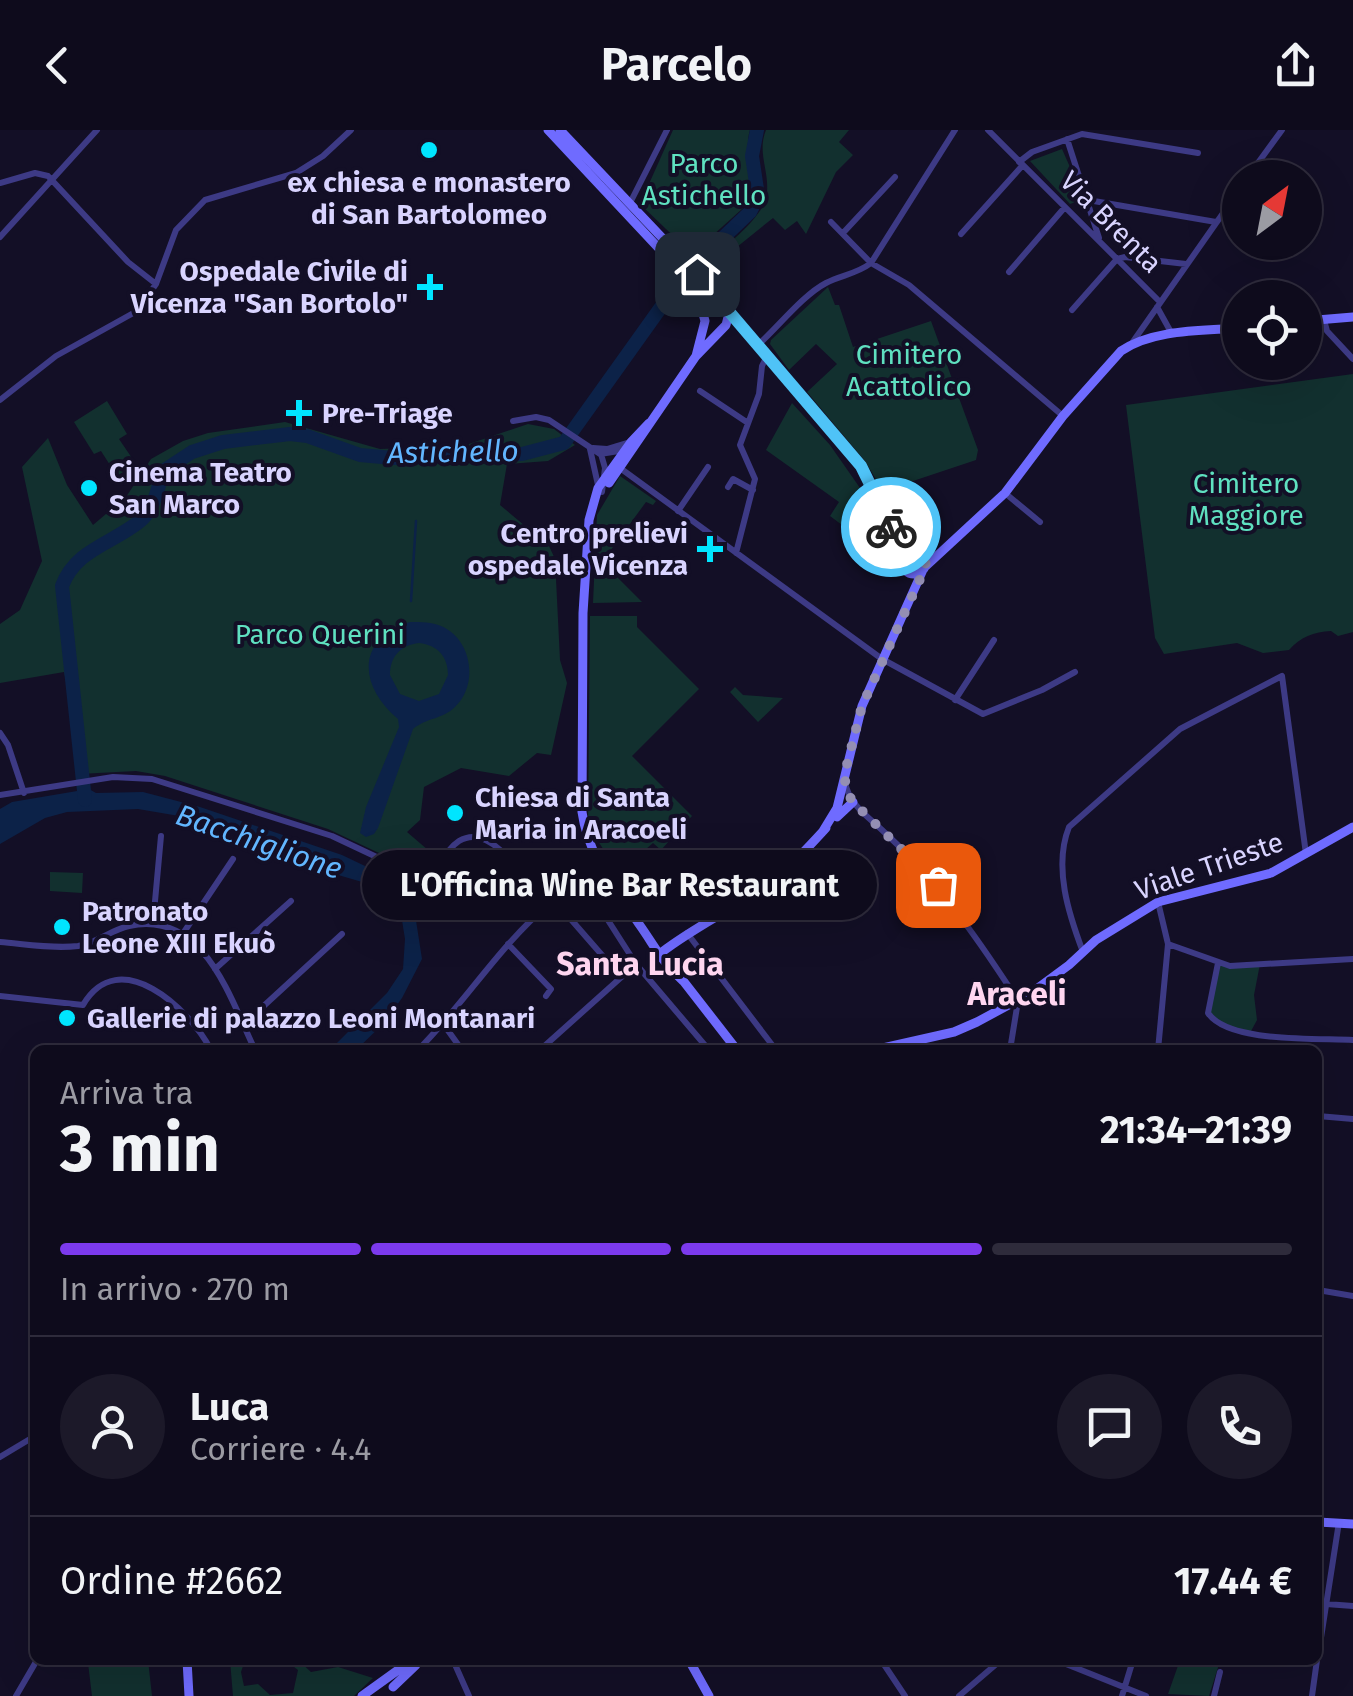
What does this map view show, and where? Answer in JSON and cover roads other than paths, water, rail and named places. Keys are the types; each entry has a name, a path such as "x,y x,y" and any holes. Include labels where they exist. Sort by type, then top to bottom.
{"main road":[{"path":"548,130 726,308 861,466 894,534 906,572 908,600"},
{"path":"560,130 630,203 680,263"},
{"path":"694,278 704,318 713,328 724,326 754,342"},
{"path":"696,356 704,318 712,304 726,308"},
{"path":"683,980 665,965 599,865 586,836 582,812 584,564 594,502 606,477 696,356 724,326 726,308"},
{"path":"1324,320 1353,317"},
{"path":"662,952 686,932 780,875 823,832 847,800 844,776 862,706 908,600 924,569 940,550 1006,493 1064,416 1111,361 1132,343 1172,334 1222,330"},
{"path":"600,490 620,468 632,444"},
{"path":"894,534 917,551 924,569"},
{"path":"902,560 906,554 917,551 940,550"},
{"path":"906,572 914,574 924,569"},
{"name":"Viale Trieste","path":"896,1045 954,1032 1018,1001 1096,940 1158,902 1271,874 1353,827"},
{"path":"646,933 734,1045"},
{"path":"1322,1522 1353,1524"},
{"path":"187,1665 189,1696"},
{"path":"362,1696 405,1665"},
{"path":"391,1692 418,1665"},
{"path":"692,1665 709,1696"},
{"path":"391,1692 393,1672"}],"street":[{"path":"0,237 96,130"},
{"path":"0,400 56,356 137,311 156,284 176,230 205,200 296,173 351,130"},
{"path":"630,203 667,130"},
{"path":"754,342 815,290 871,263 955,130"},
{"name":"Via Brenta","path":"988,130 1099,239 1159,305 1172,334"},
{"path":"1260,160 1282,130"},
{"path":"961,234 1032,152 1066,138 1082,134 1198,154"},
{"path":"1066,138 1099,239"},
{"path":"0,183 35,172 51,179 128,262 156,284"},
{"path":"843,232 895,177"},
{"path":"1088,200 1216,222"},
{"path":"1009,272 1065,207"},
{"path":"1132,343 1222,214"},
{"path":"830,222 871,263 909,286 1064,416"},
{"path":"1072,310 1117,259 1186,264"},
{"path":"1324,320 1326,332 1353,359"},
{"path":"736,553 754,474 740,445 767,356"},
{"path":"700,391 748,423"},
{"path":"513,421 536,417 560,427 600,454 632,444"},
{"path":"589,448 632,444"},
{"path":"589,448 600,490"},
{"path":"600,454 606,477"},
{"path":"678,511 708,467"},
{"path":"620,468 882,659 983,714 1075,672"},
{"path":"728,488 733,479 752,490"},
{"path":"1006,493 1040,522"},
{"path":"955,700 994,640"},
{"path":"1083,952 1065,903 1064,839 1069,828 1180,728 1282,676 1306,855"},
{"path":"0,733 24,793"},
{"path":"0,795 134,776 218,798 334,837 419,877 511,882 562,908 615,970"},
{"path":"847,800 938,885 974,931 1018,1001 1011,1045"},
{"path":"153,923 161,836"},
{"path":"433,874 460,840 472,837 493,845 508,858 527,889"},
{"path":"184,932 233,860"},
{"path":"215,969 291,901"},
{"path":"562,908 581,901 600,910 636,964 705,1045"},
{"path":"1158,902 1168,944 1158,1045"},
{"path":"423,1045 444,1025 494,957 550,904"},
{"path":"0,942 84,945 125,926 153,923 184,932 202,948 215,969 252,1045"},
{"path":"686,932 772,1045"},
{"path":"243,1025 342,934"},
{"path":"508,944 552,989 546,996"},
{"path":"1168,944 1230,966 1353,959"},
{"path":"1218,963 1208,1012 1215,1023 1254,1034 1353,1040"},
{"path":"546,1045 636,964"},
{"path":"0,996 83,1005 92,991 115,980 144,982 178,1009 207,1045"},
{"path":"444,1025 458,1045"},
{"path":"1322,1116 1353,1119"},
{"path":"1322,1291 1353,1296"},
{"path":"0,1457 30,1439"},
{"path":"1322,1628 1339,1522"},
{"path":"1326,1604 1353,1606"},
{"path":"16,1696 34,1665"},
{"path":"392,1665 393,1672"},
{"path":"455,1665 469,1696"},
{"path":"884,1665 905,1696"},
{"path":"959,1696 996,1665"},
{"path":"1066,1665 1123,1692 1146,1696"},
{"path":"1123,1692 1131,1665"},
{"path":"1312,1696 1316,1665"},
{"path":"1214,1696 1220,1672"}],"water":[{"path":"410,622 441,626 460,641 469,663 469,675 463,697 455,707 413,729 378,828 366,837 360,833 366,807 399,727 398,719 385,706 370,679 372,652 392,630","holes":["419,643 441,653 448,675 439,694 419,701 400,694 390,675 394,657 402,649"]},
{"name":"Bacchiglione","path":"89,789 96,793 143,792 342,855 386,876 407,894 415,914 422,959 384,1023 361,1045 335,1045 387,993 403,969 405,939 401,914 389,896 369,884 297,863 249,838 185,817 138,809 67,812 45,818 0,844 0,809 12,802"}],"waterway":[{"name":"Astichello","path":"85,800 62,586 85,555 145,516 163,471 192,452 223,442 290,434 360,455 393,458 522,454 564,443 684,275 750,212 758,196 752,156 757,130"},
{"path":"411,601 416,521"}],"place":[{"name":"ex chiesa e monastero di San Bartolomeo","path":"429,150"},
{"name":"Ospedale Civile di Vicenza \"San Bortolo\"","path":"430,287"},
{"name":"Pre-Triage","path":"299,413"},
{"name":"Cinema Teatro San Marco","path":"89,488"},
{"name":"Centro prelievi ospedale Vicenza","path":"710,549"},
{"name":"Chiesa di Santa Maria in Aracoeli","path":"455,813"},
{"name":"L'Officina Wine Bar Restaurant","path":"938,885"},
{"name":"Patronato Leone XIII Ekuò","path":"62,927"},
{"name":"Gallerie di palazzo Leoni Montanari","path":"67,1018"}],"district":[{"name":"Santa Lucia","path":"640,964"},
{"name":"Araceli","path":"1017,994"}],"park label":[{"name":"Parco Astichello","path":"704,179"},
{"name":"Cimitero Acattolico","path":"909,370"},
{"name":"Cimitero Maggiore","path":"1246,499"},
{"name":"Parco Querini","path":"320,634"}]}
